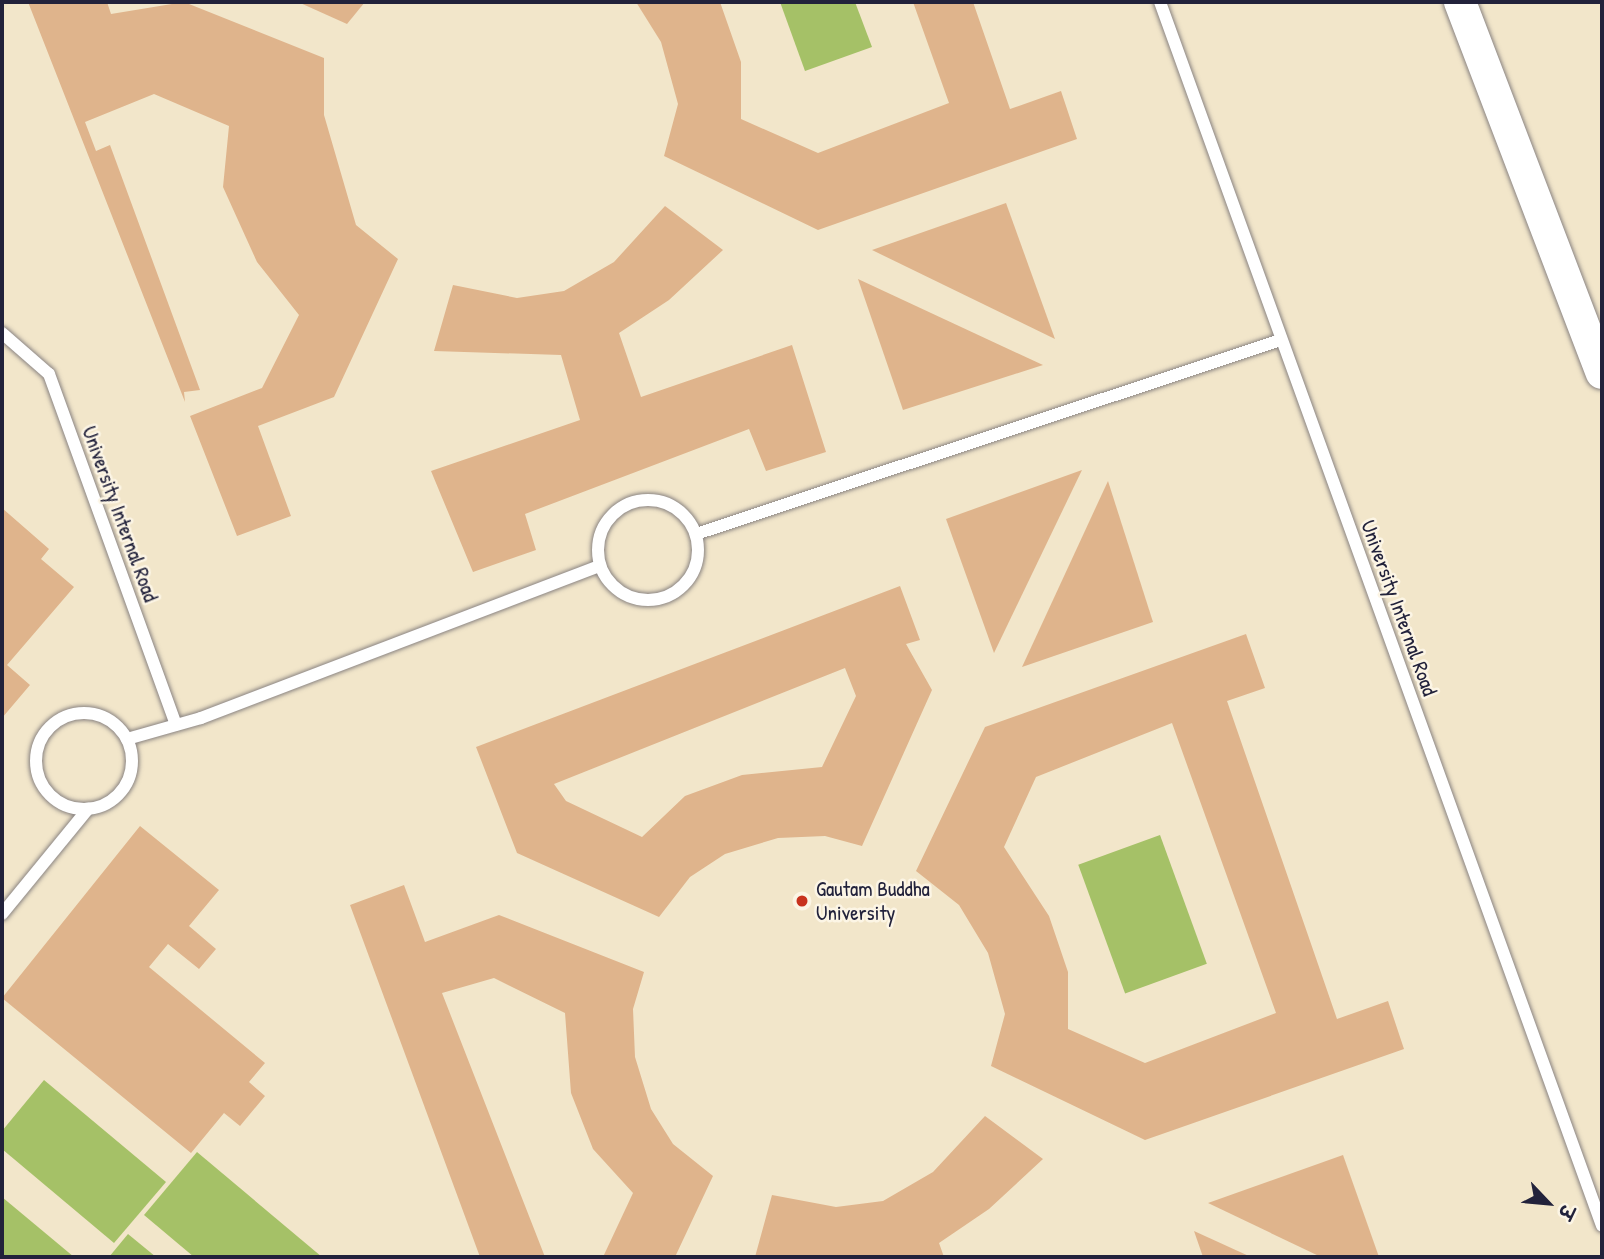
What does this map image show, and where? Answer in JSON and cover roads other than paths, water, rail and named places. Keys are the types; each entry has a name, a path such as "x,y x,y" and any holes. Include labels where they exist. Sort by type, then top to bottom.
{"street":[{"path":"1460,2 1602,373"}],"lane":[{"name":"University Internal Road","path":"1160,2 1602,1226"},
{"name":"University Internal Road","path":"2,333 49,373 176,725"},
{"path":"696,534 1281,340"},
{"path":"632,502 670,505 696,534 693,572 664,598 626,595 600,566 603,527 632,502"},
{"path":"127,739 176,725 600,566"},
{"path":"2,914 88,809 121,792 131,766 127,739 99,714 71,715 47,729 36,764 41,783 69,807 88,809"}],"place":[{"name":"Gautam Buddha University","path":"802,901"}]}
